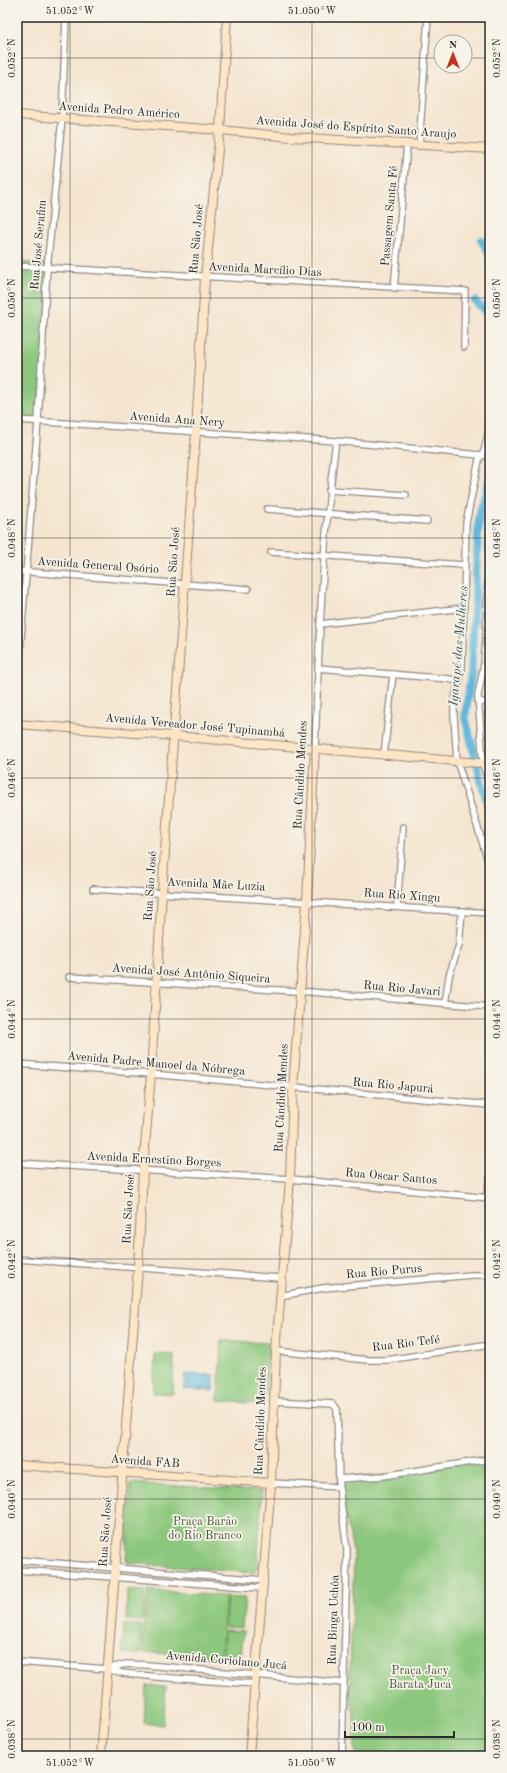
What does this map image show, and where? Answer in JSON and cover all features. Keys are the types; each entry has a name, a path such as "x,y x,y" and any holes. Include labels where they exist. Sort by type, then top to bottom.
{"street":[{"name":"Rua José Serafim","path":"17,689 38,421 47,268 62,119 66,17"},
{"name":"Rua São José","path":"100,1756 116,1567 138,1268 143,1171 196,432 205,278 220,130 227,17"},
{"path":"419,146 428,17"},
{"name":"Avenida Pedro Américo","path":"17,116 220,130"},
{"name":"Avenida José do Espírito Santo Araujo","path":"220,130 291,137 419,146 490,149"},
{"name":"Passagem Santa Fé","path":"394,288 407,145"},
{"name":"Avenida Marcílio Dias","path":"17,266 205,278 465,291 464,347"},
{"name":"Avenida Ana Nery","path":"17,420 336,441 485,455"},
{"path":"490,428 485,455 466,523 462,668 454,704 460,762 490,866"},
{"name":"Rua Cândido Mendes","path":"250,1756 271,1483 276,1350 290,1179 294,1088 301,992 310,901 318,668 326,513 336,441"},
{"path":"329,490 406,495"},
{"path":"267,509 427,521"},
{"path":"490,529 488,637 478,702 484,764 490,788"},
{"path":"271,552 464,565"},
{"name":"Avenida General Osório","path":"17,571 248,589"},
{"path":"320,624 464,608"},
{"path":"318,668 459,681"},
{"path":"384,755 392,674"},
{"path":"478,702 490,702"},
{"name":"Avenida Vereador José Tupinambá","path":"17,724 315,748 484,764"},
{"path":"397,907 403,827"},
{"name":"Avenida Mãe Luzia","path":"93,889 310,901"},
{"name":"Rua Rio Xingu","path":"310,901 490,913"},
{"path":"445,1004 449,976 459,945 462,911"},
{"name":"Avenida José Antônio Siqueira","path":"69,977 311,992"},
{"name":"Rua Rio Javari","path":"311,992 490,1008"},
{"name":"Avenida Padre Manoel da Nóbrega","path":"17,1064 151,1074 294,1088"},
{"name":"Rua Rio Japurá","path":"294,1088 490,1105"},
{"name":"Avenida Ernestino Borges","path":"17,1163 290,1179"},
{"name":"Rua Oscar Santos","path":"290,1179 488,1198"},
{"path":"488,1198 490,1179"},
{"path":"17,1260 281,1278"},
{"name":"Rua Rio Purus","path":"280,1296 323,1288 472,1275 490,1275"},
{"name":"Rua Rio Tefé","path":"276,1350 369,1360 387,1360 490,1344"},
{"name":"Rua Binga Uchôa","path":"274,1401 333,1404 337,1409 338,1487 347,1550 342,1756"},
{"path":"339,1479 383,1476 490,1459"},
{"name":"Avenida FAB","path":"17,1465 271,1483"},
{"path":"271,1483 338,1487"},
{"path":"17,1560 116,1567 263,1584"},
{"path":"17,1570 115,1577 263,1584"},
{"name":"Avenida Coriolano Jucá","path":"17,1662 107,1669 122,1673 157,1677 255,1684"},
{"name":"Avenida Coriolano Jucá","path":"107,1669 126,1664 147,1665 343,1683"},
{"path":"343,1748 348,1756"}],"green space":[{"path":"17,262 51,264 38,421 17,420"},
{"path":"490,707 490,755 485,711"},
{"path":"221,1340 269,1343 265,1404 218,1401"},
{"path":"155,1354 174,1355 173,1394 153,1393"},
{"name":"Praça Jacy Barata Jucá","path":"490,1457 490,1756 356,1756 354,1741 354,1716 349,1696 354,1558 341,1490 342,1478 387,1475 448,1463"},
{"name":"Praça Barão do Rio Branco","path":"130,1483 262,1491 257,1571 254,1573 128,1563 126,1560"},
{"path":"127,1590 144,1591 143,1621 126,1620"},
{"path":"147,1590 226,1596 221,1658 142,1652"},
{"path":"227,1597 245,1598 242,1628 225,1627"},
{"path":"124,1624 142,1625 140,1654 122,1653"},
{"path":"224,1630 243,1631 241,1660 223,1659"},
{"path":"146,1685 166,1687 163,1725 144,1723"}],"water":[{"path":"185,1374 214,1375 213,1391 184,1389"}],"waterway":[{"path":"481,240 489,253 490,260"},
{"name":"Igarapé das Mulheres","path":"475,301 490,316"},
{"name":"Igarapé das Mulheres","path":"490,477 479,516 471,674 465,717 490,815"}]}
